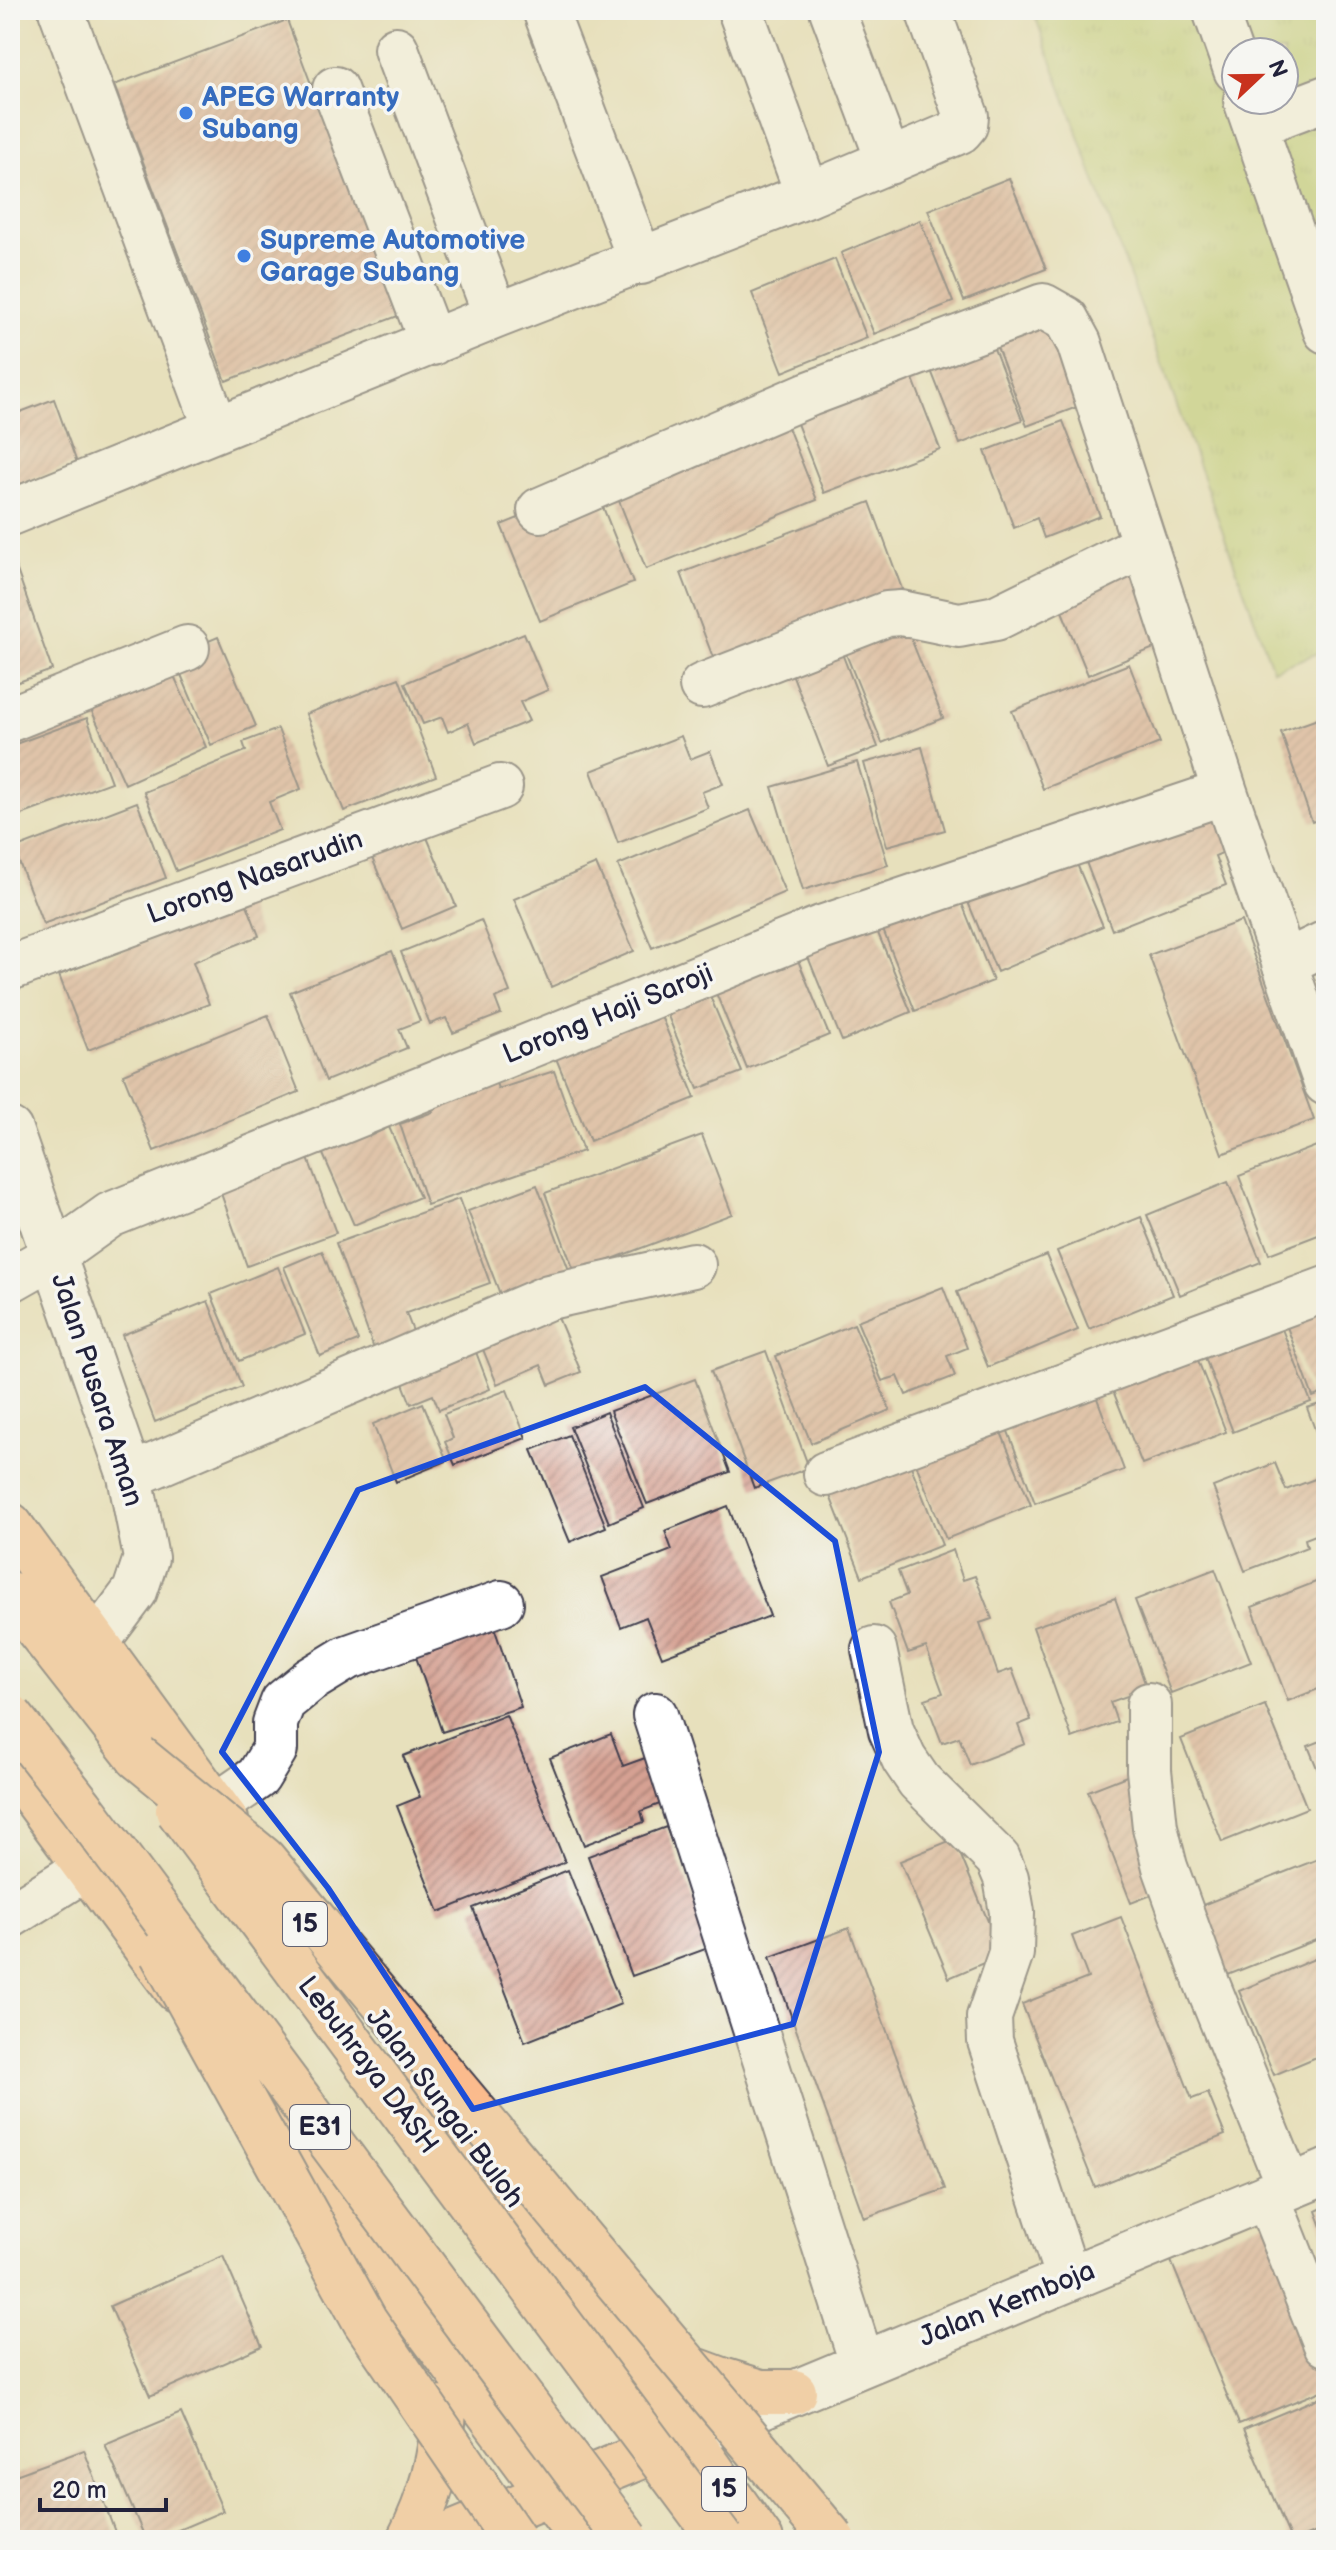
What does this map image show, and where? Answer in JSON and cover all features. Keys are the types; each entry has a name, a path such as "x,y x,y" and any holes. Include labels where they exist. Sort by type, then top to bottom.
{"main road":[{"name":"Jalan Sungai Buloh","path":"10,1525 216,1806 605,2320 761,2540"},
{"name":"Lebuhraya DASH","path":"10,1594 138,1757 721,2540"},
{"name":"E31","path":"10,1716 627,2540"},
{"path":"138,1757 263,1859 833,2540"},
{"path":"10,1764 583,2540"},
{"path":"81,1807 365,2321 514,2540"},
{"path":"605,2320 660,2357 761,2392 794,2392"},
{"path":"409,2540 435,2479 443,2436 445,2393 441,2349"},
{"path":"453,2537 547,2494 688,2437"}],"street":[{"path":"61,10 216,428"},
{"path":"545,10 641,262"},
{"path":"740,10 808,195"},
{"path":"832,10 889,162"},
{"path":"10,513 496,316 808,195 953,134 965,125 964,110 928,10"},
{"path":"1215,10 1224,36"},
{"path":"396,49 496,316"},
{"path":"335,89 432,343"},
{"path":"1300,103 1326,98"},
{"path":"1251,116 1326,331"},
{"path":"540,510 809,394 1043,306 1066,319 1079,343 1225,792 1326,1083"},
{"path":"702,686 887,614 901,613 959,625 996,618 1145,545"},
{"path":"10,719 187,648"},
{"name":"Lorong Nasarudin","path":"10,968 500,787"},
{"name":"Lorong Haji Saroji","path":"10,1280 54,1255 110,1215 821,928 1225,792"},
{"path":"1284,963 1326,943"},
{"name":"Jalan Pusara Aman","path":"10,1130 130,1476 146,1558 135,1591 96,1643"},
{"path":"130,1476 549,1297 693,1265"},
{"path":"826,1474 1326,1289"},
{"path":"216,1806 258,1777 275,1749 275,1723 283,1702 310,1680 346,1658 501,1603"},
{"path":"874,1649 891,1730 904,1759 919,1781 998,1859 1006,1878 1012,1912 1011,1953 989,2017 990,2041 1068,2279"},
{"path":"1149,1705 1149,1770 1155,1827 1165,1867 1206,1981 1294,2185 1326,2344"},
{"path":"655,1715 862,2363"},
{"path":"12,1909 86,1868"},
{"name":"Jalan Kemboja","path":"688,2437 1294,2185"}],"highlighted area":[{"path":"645,1387 835,1541 879,1752 793,2024 473,2109 328,1888 222,1752 358,1490"}],"green space":[{"path":"1033,10 1326,10 1326,650 1273,670"}],"building":[{"path":"287,20 398,316 226,381 114,85"},
{"path":"1009,178 1046,269 964,301 928,210"},
{"path":"920,220 953,302 874,334 841,253"},
{"path":"835,259 867,338 783,372 752,293"},
{"path":"1058,307 1093,401 1027,426 991,331"},
{"path":"987,331 1022,420 960,444 925,355"},
{"path":"907,363 940,449 824,493 791,408"},
{"path":"54,399 77,463 10,488 10,416"},
{"path":"783,415 817,500 646,569 612,483"},
{"path":"1063,421 1100,516 1044,538 1037,518 1014,528 985,451"},
{"path":"595,487 633,583 540,621 501,525"},
{"path":"870,502 902,589 714,660 681,573"},
{"path":"10,559 13,559 52,670 10,685"},
{"path":"1133,568 1164,644 1088,675 1057,599"},
{"path":"903,619 943,718 882,743 842,644"},
{"path":"524,633 548,690 520,702 529,721 476,743 468,723 448,732 442,717 423,724 405,683"},
{"path":"218,637 256,726 211,745 173,656"},
{"path":"838,643 878,747 828,766 788,663"},
{"path":"1129,664 1160,743 1043,789 1012,711"},
{"path":"171,669 206,747 125,784 89,705"},
{"path":"399,678 436,776 344,811 306,714"},
{"path":"1326,716 1326,817 1312,822 1281,732"},
{"path":"87,718 111,782 10,819 10,746"},
{"path":"278,729 301,789 269,802 280,830 176,871 144,792 246,751 243,742"},
{"path":"681,736 690,759 710,751 723,784 702,792 708,808 618,843 591,771"},
{"path":"922,747 945,830 887,846 864,763"},
{"path":"857,762 888,865 803,890 772,787"},
{"path":"1219,796 1238,846 1215,856 1226,885 1112,930 1081,849"},
{"path":"137,802 166,878 43,924 14,849"},
{"path":"750,810 785,892 652,948 618,865"},
{"path":"426,835 456,906 402,929 372,858"},
{"path":"1069,845 1103,926 997,972 963,890"},
{"path":"596,864 634,951 551,987 514,899"},
{"path":"955,886 993,981 915,1011 878,917"},
{"path":"246,902 259,936 193,962 209,1004 88,1050 59,975"},
{"path":"870,914 911,1012 842,1041 802,942"},
{"path":"481,920 510,992 495,998 501,1014 453,1033 446,1018 430,1024 401,952"},
{"path":"1241,921 1314,1120 1222,1154 1149,955"},
{"path":"790,941 829,1035 747,1069 709,976"},
{"path":"392,951 420,1021 399,1029 407,1048 326,1081 290,992"},
{"path":"704,982 742,1072 698,1089 661,999"},
{"path":"656,1004 695,1098 590,1141 551,1046"},
{"path":"268,1015 299,1092 154,1151 123,1074"},
{"path":"554,1071 583,1151 427,1205 400,1124 433,1112 427,1096 493,1073 498,1089"},
{"path":"365,1125 370,1136 389,1127 420,1197 354,1225 319,1145"},
{"path":"702,1135 732,1214 575,1273 545,1193"},
{"path":"1319,1145 1326,1163 1326,1232 1269,1254 1239,1176"},
{"path":"306,1153 336,1233 247,1266 218,1185"},
{"path":"1228,1182 1261,1262 1180,1295 1147,1215"},
{"path":"537,1185 570,1273 502,1299 468,1211"},
{"path":"459,1199 490,1283 406,1313 414,1334 374,1349 336,1243"},
{"path":"1141,1217 1173,1295 1089,1329 1057,1251"},
{"path":"322,1251 358,1341 320,1356 284,1267"},
{"path":"1046,1255 1078,1330 988,1367 957,1292"},
{"path":"278,1267 305,1334 239,1361 211,1294"},
{"path":"943,1287 967,1348 947,1356 955,1376 906,1395 898,1376 882,1381 857,1321"},
{"path":"1326,1299 1326,1392 1313,1397 1283,1316"},
{"path":"208,1301 242,1387 155,1422 122,1335"},
{"path":"551,1301 581,1372 549,1385 541,1365 497,1384 476,1332"},
{"path":"1276,1314 1311,1402 1233,1432 1200,1344"},
{"path":"854,1324 890,1410 811,1443 776,1356"},
{"path":"471,1339 490,1389 439,1410 433,1395 411,1404 397,1368"},
{"path":"1192,1345 1226,1432 1142,1464 1108,1378"},
{"path":"766,1351 809,1468 754,1488 711,1371"},
{"path":"695,1379 730,1472 647,1504 610,1411"},
{"path":"1092,1385 1124,1470 1035,1503 1003,1418"},
{"path":"507,1390 526,1438 455,1465 445,1442 453,1438 444,1414"},
{"path":"1326,1402 1326,1459 1307,1408"},
{"path":"423,1403 447,1461 396,1482 373,1424"},
{"path":"606,1412 644,1508 609,1523 570,1427"},
{"path":"996,1420 1031,1505 946,1539 912,1454"},
{"path":"569,1435 606,1527 570,1542 532,1450"},
{"path":"905,1451 942,1545 862,1577 825,1483"},
{"path":"1275,1463 1286,1490 1320,1477 1326,1493 1326,1531 1305,1539 1307,1547 1245,1571 1213,1487"},
{"path":"728,1506 770,1616 662,1657 646,1617 621,1627 602,1577 672,1550 665,1531"},
{"path":"953,1550 963,1580 975,1576 992,1619 980,1623 998,1674 1012,1669 1031,1720 1018,1725 1025,1744 970,1765 959,1737 942,1743 925,1699 943,1693 926,1647 908,1653 889,1602 907,1595 898,1571"},
{"path":"1215,1569 1251,1662 1171,1693 1135,1600"},
{"path":"1326,1578 1326,1686 1288,1701 1252,1607"},
{"path":"1115,1598 1147,1689 1110,1702 1117,1722 1072,1738 1033,1627"},
{"path":"494,1627 521,1707 442,1732 415,1654"},
{"path":"1265,1705 1307,1808 1222,1842 1181,1739"},
{"path":"506,1715 565,1862 439,1912 397,1806 420,1797 403,1756"},
{"path":"611,1734 623,1766 645,1758 651,1774 673,1799 641,1811 644,1822 584,1845 550,1758"},
{"path":"1326,1739 1326,1790 1308,1746"},
{"path":"1129,1775 1172,1887 1131,1903 1088,1791"},
{"path":"666,1827 711,1947 632,1976 588,1856"},
{"path":"954,1839 1002,1955 949,1978 900,1861"},
{"path":"1323,1857 1326,1865 1326,1936 1228,1975 1200,1906"},
{"path":"568,1870 621,2004 525,2042 473,1908"},
{"path":"1121,1917 1192,2099 1208,2093 1225,2135 1095,2187 1022,2004 1088,1978 1072,1936"},
{"path":"849,1928 945,2189 864,2218 770,1957"},
{"path":"1326,1954 1326,2053 1274,2075 1239,1991"},
{"path":"1326,2206 1326,2237 1316,2211"},
{"path":"1268,2220 1326,2359 1326,2389 1239,2424 1171,2261"},
{"path":"223,2256 262,2346 150,2396 110,2306"},
{"path":"1326,2395 1326,2528 1291,2540 1244,2429"},
{"path":"181,2413 223,2511 155,2540 146,2540 105,2445"},
{"path":"84,2450 118,2540 10,2540 10,2477"}],"place":[{"name":"APEG Warranty Subang","path":"186,113"},
{"name":"Supreme Automotive Garage Subang","path":"244,256"}]}
